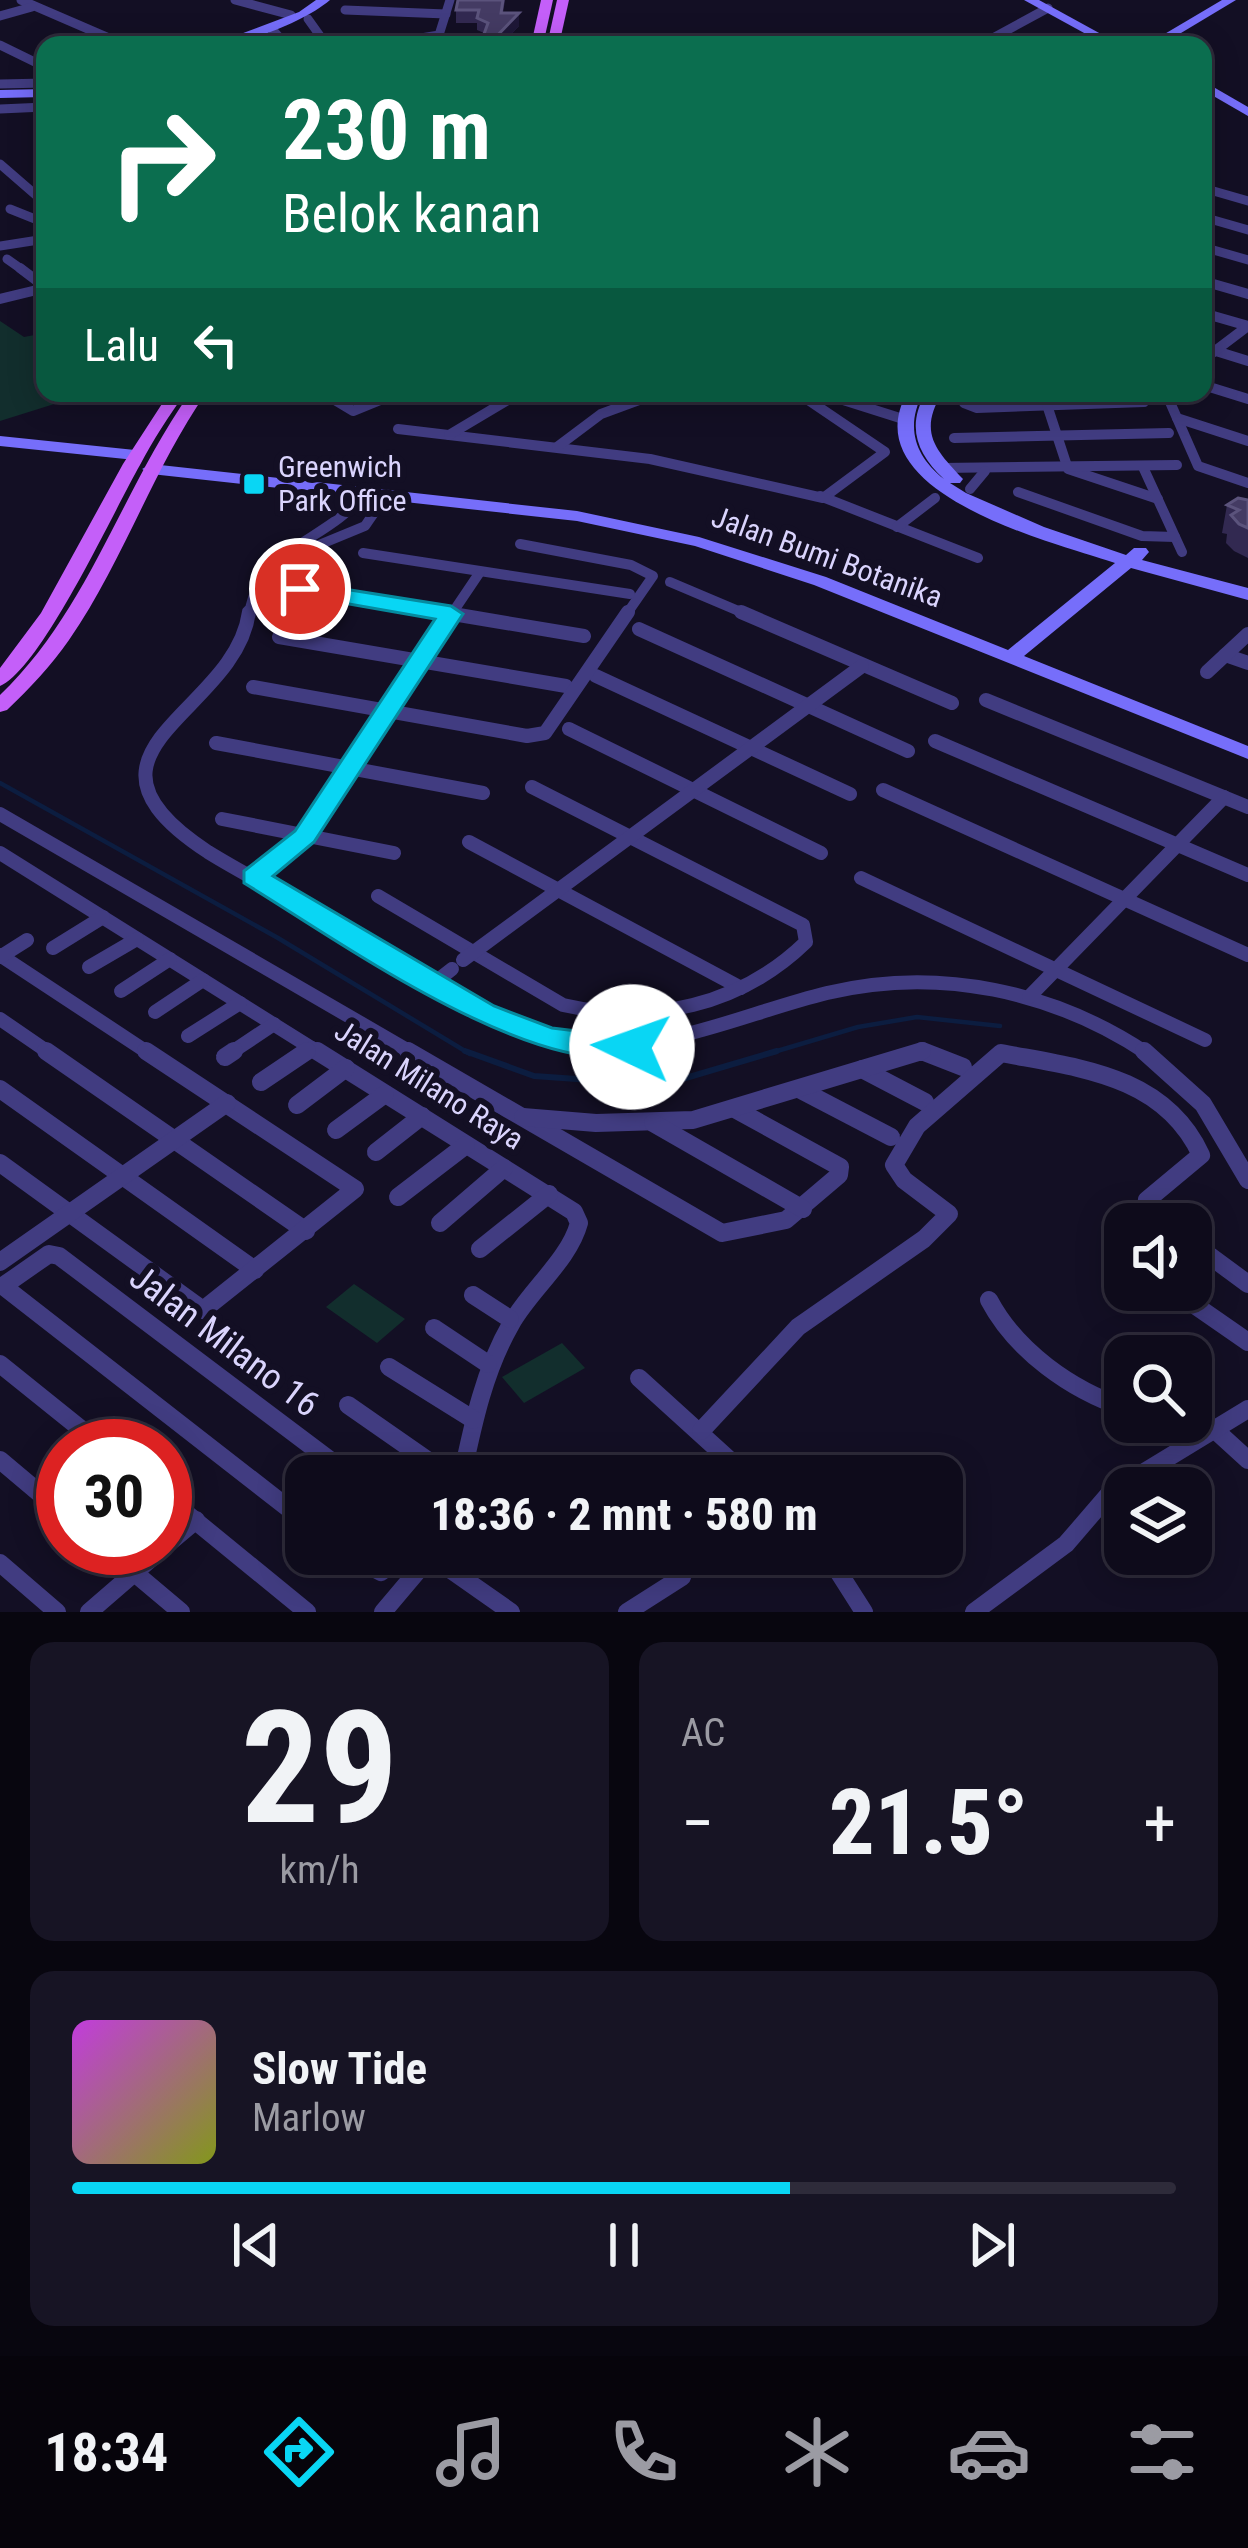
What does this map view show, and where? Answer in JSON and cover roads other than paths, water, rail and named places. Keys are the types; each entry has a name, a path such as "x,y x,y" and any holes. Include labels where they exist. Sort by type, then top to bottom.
{"main road":[{"path":"539,36 547,0"},
{"path":"555,36 563,0"},
{"path":"1030,0 1053,4 1119,36"},
{"path":"1153,36 1215,0"},
{"path":"1168,36 1230,0"},
{"path":"250,36 311,16 334,2"},
{"path":"245,36 334,2"},
{"path":"1053,4 1101,36"},
{"path":"1212,90 1248,112"},
{"path":"0,96 36,95"},
{"path":"1212,104 1248,125"},
{"path":"0,706 59,637 173,402"},
{"path":"0,680 38,633 143,462 191,402"},
{"path":"911,402 904,416 913,456 943,487 986,509 1248,594"},
{"path":"928,402 921,434 941,468 970,489 1136,556 1248,584"},
{"path":"0,441 143,462"},
{"path":"0,451 143,462"},
{"name":"Jalan Bumi Botanika","path":"143,462 603,516"},
{"name":"Jalan Bumi Botanika","path":"143,462 603,516 772,564 1248,739"},
{"path":"1017,653 1136,556"},
{"name":"Jalan Bumi Botanika","path":"1017,653 1248,753"}],"street":[{"path":"21,0 102,36"},
{"path":"235,0 292,15"},
{"path":"435,36 450,0"},
{"path":"334,2 446,14"},
{"path":"994,36 1053,4"},
{"path":"0,16 32,8"},
{"path":"308,20 320,36"},
{"path":"272,29 278,36"},
{"path":"350,35 392,36"},
{"path":"0,45 36,63"},
{"path":"0,84 36,93"},
{"path":"0,109 36,97"},
{"path":"0,164 36,195"},
{"path":"1212,191 1248,201"},
{"path":"10,209 36,220"},
{"path":"1212,220 1248,230"},
{"path":"0,246 36,240"},
{"path":"1212,250 1248,260"},
{"path":"7,259 36,280"},
{"path":"1212,284 1248,294"},
{"path":"2,296 36,289"},
{"path":"1212,316 1248,326"},
{"path":"1212,347 1248,326"},
{"path":"1212,350 1248,361"},
{"path":"1212,388 1248,399"},
{"path":"338,402 352,411 374,402"},
{"path":"449,435 504,402"},
{"path":"622,402 630,405"},
{"path":"561,444 602,414 637,402"},
{"path":"811,402 886,452 823,498"},
{"path":"853,402 904,416"},
{"path":"968,402 968,406 1086,402"},
{"path":"1170,402 1198,466 1248,483"},
{"path":"1046,406 1069,469"},
{"path":"1177,418 1248,441"},
{"path":"398,429 561,444 823,498 977,557"},
{"path":"955,438 1169,433"},
{"path":"1143,466 1182,552"},
{"path":"941,468 1177,466"},
{"path":"1069,469 1158,499"},
{"path":"970,489 985,471"},
{"path":"366,491 344,522 282,553 265,569 247,600 244,642 205,693 155,740 143,778 153,807 171,827 434,983 529,1033 569,1043 620,1046 674,1041 819,995 885,983 943,982 1029,998 1108,1031 1170,1070 1205,1106 1248,1180"},
{"path":"1018,492 1142,536 1175,537"},
{"path":"265,569 364,526 387,494"},
{"path":"897,526 935,498"},
{"path":"253,687 527,736 549,730 652,572 520,544"},
{"path":"363,553 630,593"},
{"path":"254,877 304,836 479,572"},
{"path":"670,582 952,703"},
{"path":"300,589 584,636"},
{"path":"639,629 908,751"},
{"path":"1207,672 1248,634"},
{"path":"279,637 566,686"},
{"path":"1225,655 1248,663"},
{"path":"434,983 862,666"},
{"path":"596,676 850,794"},
{"path":"986,700 1248,807"},
{"path":"569,729 821,853"},
{"path":"935,741 1248,874"},
{"path":"216,743 483,793"},
{"path":"378,896 464,960 595,1015 658,1012 741,988 806,942 803,925 532,787"},
{"path":"884,790 1248,955"},
{"path":"1029,998 1175,842 1224,797"},
{"path":"0,814 722,1233 786,1220 839,1175 840,1167 735,1109"},
{"path":"221,819 394,853"},
{"path":"469,842 741,988"},
{"name":"Jalan Milano Raya","path":"0,853 549,1194"},
{"path":"861,878 1205,1040"},
{"path":"53,948 103,916"},
{"path":"89,967 137,939"},
{"path":"0,1163 203,1310 353,1193 353,1184 0,956 26,940"},
{"path":"122,991 170,959"},
{"path":"154,1012 203,980"},
{"path":"188,1036 240,1003"},
{"path":"0,1019 306,1231"},
{"path":"225,1057 274,1024"},
{"path":"261,1082 313,1048"},
{"path":"523,1118 653,1123 735,1109 922,1051 964,1067"},
{"path":"701,1431 798,1327 923,1239 949,1214 941,1202 898,1176 893,1165 917,1126 1000,1053 1136,1084 1183,1123 1202,1155 1148,1203"},
{"path":"297,1105 346,1069"},
{"path":"862,1069 926,1102"},
{"path":"0,1089 255,1270"},
{"path":"799,1089 891,1137"},
{"path":"336,1130 386,1094"},
{"path":"0,1262 227,1103"},
{"path":"376,1152 422,1116"},
{"path":"653,1123 803,1209"},
{"path":"398,1197 466,1145"},
{"path":"440,1223 504,1168"},
{"path":"467,1455 488,1364 510,1318 575,1237 579,1223 574,1212 549,1194 480,1250"},
{"name":"Jalan Milano 16","path":"285,1506 3,1286 49,1254 59,1256 323,1455"},
{"path":"1212,1257 1248,1284"},
{"path":"473,1295 510,1318"},
{"path":"988,1300 1003,1324 1052,1368 1104,1401"},
{"path":"1203,1311 1248,1342"},
{"path":"434,1328 488,1364"},
{"path":"0,1364 69,1419"},
{"path":"389,1367 474,1420"},
{"path":"639,1378 726,1455"},
{"path":"348,1405 420,1455"},
{"path":"974,1612 1066,1544 1110,1493 1248,1409"},
{"path":"1214,1430 1248,1460"},
{"path":"0,1460 36,1490"},
{"path":"192,1517 308,1612"},
{"path":"192,1523 196,1520"},
{"path":"0,1563 57,1612"},
{"path":"89,1612 131,1575"},
{"path":"138,1575 181,1612"},
{"path":"382,1612 414,1575"},
{"path":"460,1575 511,1612"},
{"path":"840,1575 864,1612"},
{"path":"627,1612 682,1576"}],"waterway":[{"path":"0,783 278,938 465,1051"},
{"path":"767,1054 858,1027 917,1017 1000,1026"},
{"path":"465,1051 534,1076 662,1085 777,1051"},
{"path":"465,1051 470,1054"}],"place":[{"name":"Greenwich Park Office","path":"254,484"}]}
